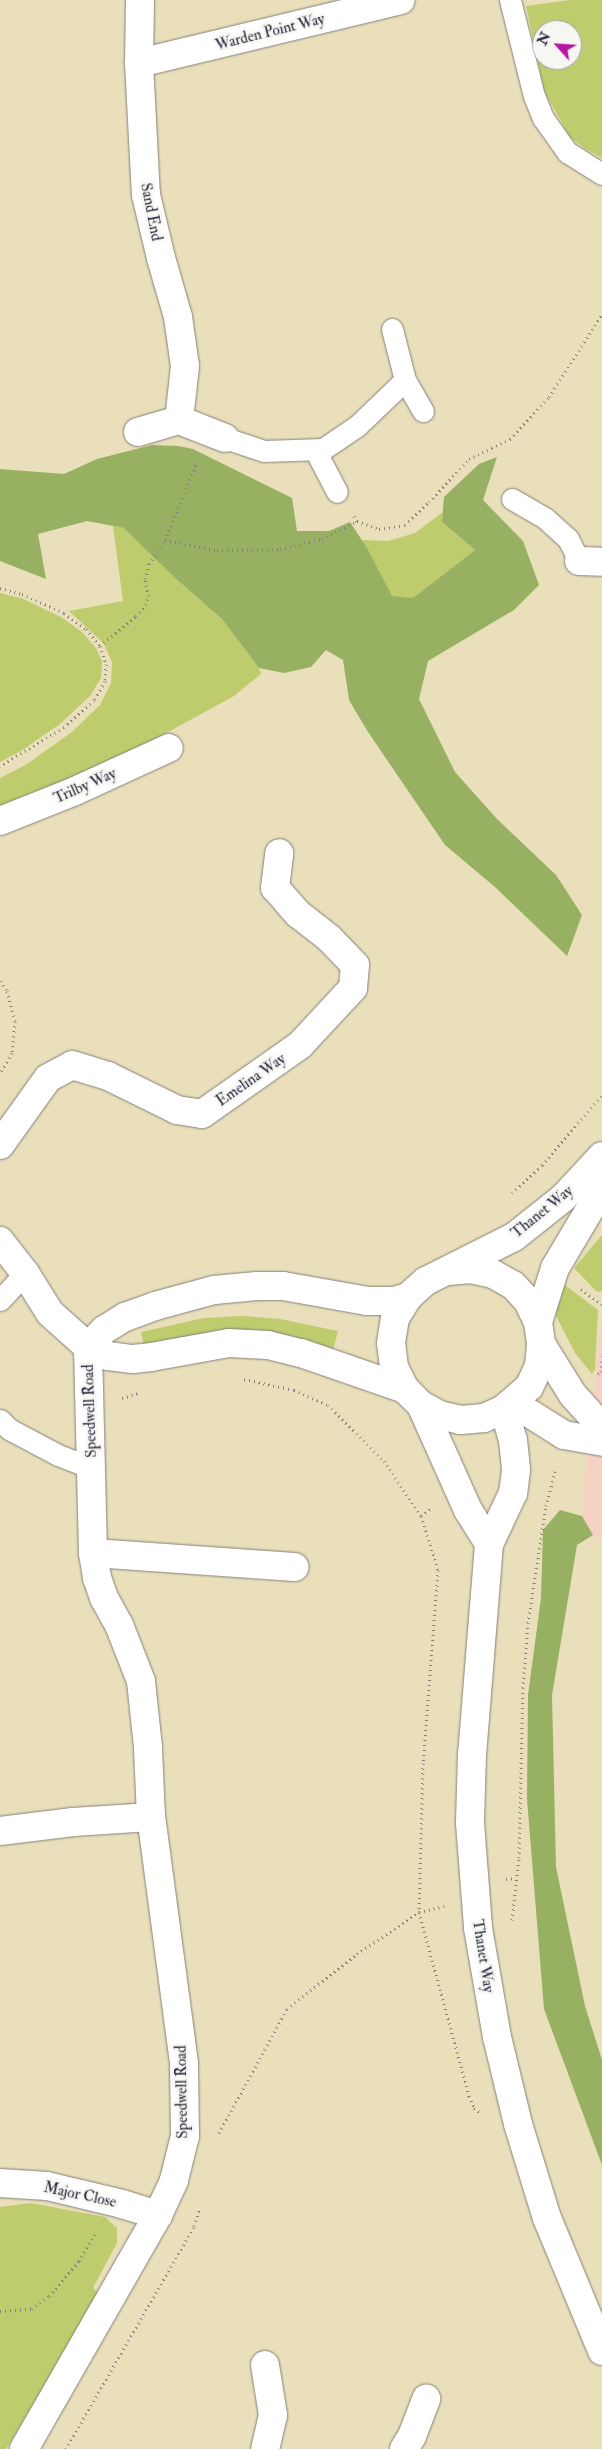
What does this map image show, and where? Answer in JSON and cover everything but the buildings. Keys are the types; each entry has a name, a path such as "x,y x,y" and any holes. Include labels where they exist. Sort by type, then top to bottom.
{"street":[{"name":"Sand End","path":"140,0 139,63 146,195 160,258 178,317 185,366 179,420"},
{"name":"Warden Point Way","path":"139,63 401,0"},
{"path":"138,432 179,420 214,434"},
{"name":"Trilby Way","path":"0,820 75,791 168,748"},
{"name":"Emelina Way","path":"0,1144 48,1078 72,1065 108,1076 176,1110 202,1114 300,1045 353,988 355,965 330,938 298,914 275,888 279,853"},
{"name":"Thanet Way","path":"489,1544 468,1510 413,1397 394,1367 391,1343 395,1318 408,1297 426,1281 514,1236 563,1198 602,1156"},
{"name":"Thanet Way","path":"413,1397 440,1415 461,1420 484,1418 509,1406 529,1387 539,1366 540,1333 555,1268 602,1189"},
{"name":"Speedwell Road","path":"0,1241 25,1273 50,1313 88,1347 88,1410 92,1468 93,1553 97,1578 104,1598 131,1653 141,1681 148,1746 151,1817 184,2063 185,2136 174,2180 158,2215 24,2449"},
{"name":"Thanet Way","path":"448,1271 471,1269 485,1272 513,1285 528,1301 540,1333"},
{"path":"408,1297 394,1301 367,1301 283,1286 257,1286 214,1290 155,1306 126,1317 104,1330 88,1347 108,1356 133,1358 169,1355 220,1344 268,1345 301,1353 413,1397"},
{"path":"540,1333 573,1395 602,1427"},
{"path":"509,1406 564,1435 602,1442"},
{"name":"Thanet Way","path":"509,1406 515,1475 513,1493 489,1544 472,1754 470,1823 474,1892 483,1965 497,2037 518,2124 548,2218 602,2351"},
{"path":"93,1553 295,1567"},
{"path":"0,1831 73,1822 151,1817"},
{"name":"Major Close","path":"0,2183 47,2186 122,2204 158,2215"},
{"path":"265,2365 273,2415 265,2449"},
{"path":"404,2449 412,2436 426,2399"}],"lane":[{"path":"510,0 534,96 543,118 567,152 602,174"},
{"path":"392,329 405,380 423,411"},
{"path":"214,434 264,451 323,449 357,426 405,380"},
{"path":"315,450 337,492"},
{"path":"512,499 546,519 591,562"},
{"path":"0,1300 25,1273"},
{"path":"0,1420 9,1429 58,1455 92,1468"}],"path":[{"path":"337,492 357,521 379,529 405,525 469,459 510,439 549,397 602,314"},
{"path":"100,646 136,616 146,605 148,596 146,579 149,564 165,540 214,434"},
{"path":"165,540 217,550 280,549 322,539 357,521"},
{"path":"0,588 22,594 64,613 86,629 100,646 106,664 105,681 94,700 64,727 0,766"},
{"path":"0,981 7,991 14,1021 12,1053 0,1074"},
{"path":"509,1196 542,1165 602,1095"},
{"path":"235,1377 294,1390 328,1406 384,1461 420,1516 438,1570 423,1763 419,1912 468,2096 474,2108 483,2115 518,2124"},
{"path":"88,1410 142,1392"},
{"path":"516,1878 519,1858 523,1688 528,1623 546,1506"},
{"path":"218,2135 287,2009 357,1954 419,1912"},
{"path":"0,2311 32,2309 49,2296 78,2261 92,2236 122,2204"}],"shaded area":[{"path":"602,1310 602,1537 593,1535 582,1516"}],"green space":[{"path":"570,0 602,0 602,158 584,148 570,137 544,91 540,70 582,70 582,20 532,20 532,34 526,6"},
{"path":"152,445 178,446 193,449 292,498 297,531 329,531 350,522 367,548 392,596 413,598 475,550 442,522 444,497 479,464 497,457 483,500 523,541 539,585 514,610 428,661 419,699 455,772 497,819 556,875 582,915 567,956 495,887 445,845 368,732 349,700 343,660 326,650 311,667 284,673 259,668 222,619 175,578 124,528 87,521 38,534 46,579 0,561 0,469 64,474 97,459"},
{"path":"443,512 442,522 475,550 413,598 392,597 362,540 388,541 415,533"},
{"path":"113,526 125,528 175,578 222,619 259,668 261,674 234,696 106,766 0,812 0,778 27,764 72,732 100,705 111,683 112,662 104,644 69,611 123,601"},
{"path":"0,593 21,598 61,617 82,632 96,648 102,661 101,678 90,696 60,724 21,751 0,762"},
{"path":"602,1235 602,1291 597,1292 574,1268"},
{"path":"561,1282 598,1310 595,1369 592,1374 575,1353 553,1310"},
{"path":"242,1316 280,1319 338,1331 333,1351 216,1332 178,1338 144,1347 141,1332 204,1318"},
{"path":"560,1510 582,1516 593,1535 577,1545 552,1695 556,1867 585,2006 602,2060 602,2165 544,2009 527,1799 528,1695 541,1598 543,1530"},
{"path":"31,2203 105,2217 117,2228 117,2243 93,2288 100,2294 6,2449 0,2449 0,2207"}]}
